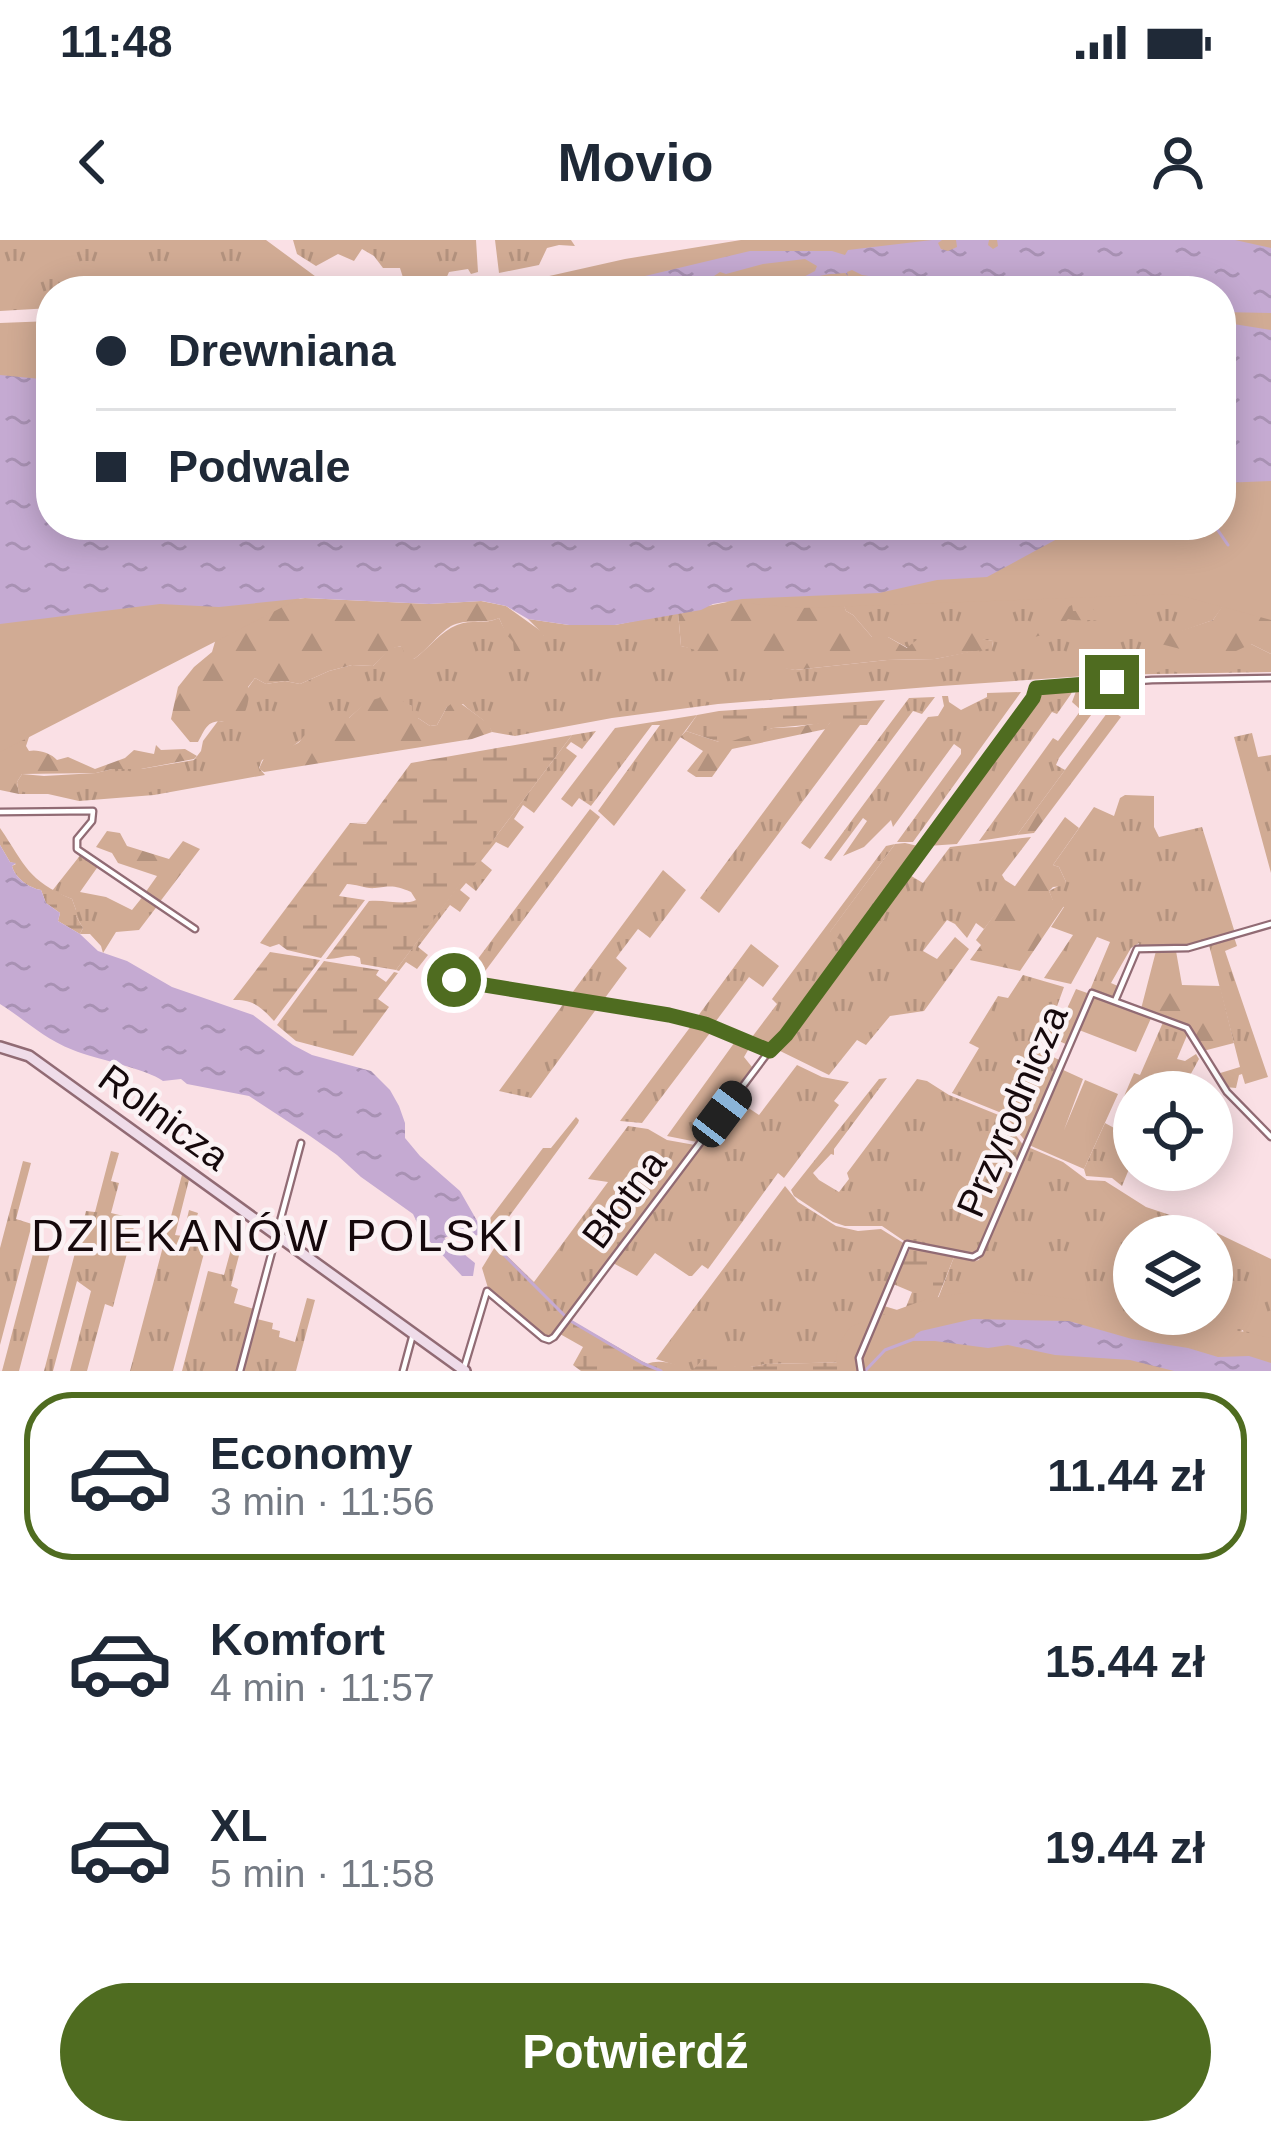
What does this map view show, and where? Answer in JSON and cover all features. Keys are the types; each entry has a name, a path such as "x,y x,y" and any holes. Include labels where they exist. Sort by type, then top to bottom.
{"street":[{"name":"Błotna","path":"464,1371 487,1292 543,1338 554,1337 926,847 1036,688 1271,678"},
{"path":"0,812 93,814 77,839 77,849 195,929"},
{"path":"1271,924 1188,948 1139,949 1115,1001 1187,1028 1228,1093 1271,1137"},
{"path":"442,981 669,1015 705,1024 770,1051"},
{"name":"Przyrodnicza","path":"861,1371 859,1358 908,1244 973,1257 980,1253 1092,993 1115,1001"},
{"name":"Rolnicza","path":"0,1047 29,1056 464,1371"},
{"path":"241,1371 301,1143"},
{"path":"403,1371 412,1334"}],"green space":[{"path":"0,240 266,240 315,276 36,276 36,309 0,311"},
{"path":"293,240 476,240 478,272 402,276 400,268 383,268 362,249 354,261 338,254 316,266 297,254"},
{"path":"495,240 571,240 575,246 547,248 539,265 499,273"},
{"path":"741,240 1271,240 1271,620 1175,594 802,608 718,601 306,595 0,752 0,323 36,322 36,540 1236,540 1236,276 549,276"},
{"path":"1271,481 1271,654 1251,644 1219,659 1157,643 1159,632 1174,633 1213,620 1225,602 1175,580 844,605 872,637 888,637 907,648 930,635 956,636 964,627 975,628 977,638 993,641 992,648 935,659 795,670 739,662 681,646 678,612 1030,540 1236,540 1236,512"},
{"path":"1119,574 1226,602 1213,620 1174,634 1251,644 1271,654 1271,672 1100,675 718,704 515,736 492,732 463,704 447,707 437,725 430,726 412,718 412,706 378,699 262,760 259,768 265,775 154,795 79,801 19,794 17,782 22,774 96,773 194,760 203,741 218,721 224,722 255,678 266,684 300,684 352,665 373,666 390,648 402,646 414,659 462,623 499,618 511,637 532,646 544,635 528,619 615,625 678,612 681,646 795,670 935,659 992,647 993,641 956,636 908,648 888,637 872,637 843,604"},
{"path":"1119,588 1185,599 1183,606 1126,604 1110,615 1108,625 1068,619 1047,633 1001,642 1013,622 1027,635 1030,622 1055,621 1072,605 1073,611 1090,611 1117,598"},
{"path":"305,598 429,604 481,601 506,606 545,634 523,654 514,651 499,618 463,622 446,629 414,659 401,646 390,649 373,666 352,665 300,684 266,684 255,678 238,721 228,728 224,722 214,722 198,742 190,742 171,719 178,687 212,652 219,628 259,603"},
{"path":"0,624 30,734 29,751 44,752 57,760 68,757 95,769 134,750 154,754 156,745 161,750 185,749 197,756 141,769 22,774 17,782 19,794 0,790"},
{"path":"1115,683 1059,758 1056,765 1065,770 1017,835 979,841 1053,738 1058,741 1081,710 1072,702 1078,686"},
{"path":"1074,686 957,844 927,846 1034,699 1048,688"},
{"path":"385,692 412,706 412,717 430,726 437,725 456,700 489,724 492,732 472,739 264,772 259,769 272,750 298,743 331,711 349,718"},
{"path":"1021,692 913,842 897,842 961,754 954,744 893,827 891,820 864,847 843,856 867,821 863,818 831,861 824,858 928,717 938,716 944,706 942,696 961,710 987,693"},
{"path":"935,697 922,714 913,711 810,849 801,843 909,698"},
{"path":"885,700 871,719 773,728 729,742 686,731 697,715 719,711"},
{"path":"1110,709 1121,717 1034,833 1017,835"},
{"path":"697,715 614,826 598,811 660,725 652,725 591,806 579,798 572,807 561,799 615,728"},
{"path":"871,719 860,725 719,913 700,898 831,721"},
{"path":"831,721 826,729 732,749 712,777 696,777 687,771 703,751 680,737 686,731 719,742 773,728"},
{"path":"596,731 582,749 571,742 566,748 577,756 534,813 523,805 514,819 524,827 508,848 496,842 481,861 492,870 476,891 466,883 460,890 470,898 460,912 450,905 418,947 428,955 417,969 406,962 396,970 492,840 446,829 351,822 442,827 494,839 572,735"},
{"path":"1252,733 1258,757 1271,755 1271,873 1234,737"},
{"path":"572,735 396,970 361,964 356,956 326,959 369,901 416,900 411,892 397,887 347,884 339,896 365,900 321,958 260,943 350,823 366,824 411,763"},
{"path":"1125,795 1154,796 1154,827 1159,837 1202,827 1235,933 1186,946 1138,947 1139,943 1131,948 1111,983 1120,987 1115,999 1090,990 1110,942 1097,937 1071,984 1044,978 1073,935 1051,927 1064,907 1053,901 1049,891 1066,882 1053,865 1094,807 1114,816"},
{"path":"590,809 600,817 477,982 462,980"},
{"path":"1065,817 1079,828 1053,865 1066,882 1049,891 1064,906 1020,971 970,960 981,945 976,940"},
{"path":"0,828 36,878 72,899 83,928 80,934 58,921 60,913 46,903 41,890 16,875 12,866 16,864 0,845"},
{"path":"107,831 120,833 127,846 169,859 183,841 200,849 159,903 145,893 157,876 118,863 112,853 96,847"},
{"path":"1031,837 1002,875 1016,887 984,929 976,923 967,938 947,920 923,951 937,959 955,937 969,949 924,1011 890,1016 866,1045 857,1040 829,1075 774,1048 908,874 923,883 950,847"},
{"path":"895,844 830,932 850,944 770,1050 749,1041 777,1004 772,999 886,846"},
{"path":"895,844 921,850 776,1042 849,945 829,933"},
{"path":"82,853 99,865 80,892 106,897 132,910 144,895 158,905 139,930 116,932 103,953 90,934 80,934 83,928 72,899 52,891"},
{"path":"663,870 686,890 650,938 638,929 616,958 627,968 602,1002 569,997"},
{"path":"1234,937 1237,946 1225,951 1268,1077 1245,1084 1239,1075 1236,1088 1233,1071 1227,1071 1240,1067 1209,945"},
{"path":"751,944 779,966 763,987 749,977 713,1025 695,1020"},
{"path":"1156,951 1176,951 1182,985 1220,986 1234,1043 1203,1051 1186,1025 1141,1009"},
{"path":"270,952 320,960 274,1021 256,1005 233,1000"},
{"path":"324,961 379,970 376,975 386,982 398,973 378,999 389,1007 353,1056 296,1041 277,1025"},
{"path":"1023,975 1064,987 1056,1009 1066,1011 1076,989 1090,994 1068,1045 1043,1034 1036,1048 1061,1061 1026,1142 1004,1114 952,1093 979,1048 969,1043 998,996 1008,998"},
{"path":"1094,995 1152,1016 1136,1052 1079,1030"},
{"path":"567,999 600,1004 531,1098 499,1091"},
{"path":"1164,1020 1185,1028 1188,1033 1177,1059 1185,1061 1196,1054 1199,1059 1192,1071 1142,1071"},
{"path":"694,1022 713,1029 642,1123 620,1121"},
{"path":"737,1039 751,1045 744,1057 752,1067 697,1142 667,1136"},
{"path":"797,1065 822,1077 849,1082 834,1101 839,1105 784,1178 778,1173 708,1269 702,1265 689,1276 655,1253 637,1276 613,1263 735,1099 759,1115"},
{"path":"1061,1069 1083,1079 1064,1130 1085,1080 1113,1092 1113,1105 1084,1169 1029,1145"},
{"path":"887,1078 834,1155 813,1173 839,1192 849,1179 847,1173 917,1079 1001,1116 1024,1146 975,1255 907,1243 882,1226 833,1222 791,1190 879,1079"},
{"path":"576,1117 578,1123 497,1233 488,1221 543,1148 551,1148"},
{"path":"1105,1123 1113,1127 1113,1179 1086,1176 1084,1169"},
{"path":"628,1126 695,1145 551,1337 545,1337 488,1288 482,1268 496,1245 534,1282 608,1182 588,1179"},
{"path":"1028,1147 1063,1162 1087,1180 1105,1181 1113,1191 1170,1215 1113,1215 1113,1327 934,1309 954,1257 979,1260"},
{"path":"111,1151 119,1153 111,1181 119,1183 111,1213 136,1219 113,1307 105,1304 87,1371 70,1371 91,1291 77,1281 53,1371 44,1371 86,1211 95,1212"},
{"path":"23,1161 31,1163 16,1219 32,1224 0,1345 0,1248"},
{"path":"183,1171 190,1176 175,1235 183,1236 189,1210 198,1213 192,1233 208,1238 173,1371 130,1371"},
{"path":"785,1186 798,1202 836,1226 881,1229 905,1244 857,1362 742,1367 703,1359 694,1371 656,1359"},
{"path":"1233,1241 1271,1259 1271,1344 1245,1340 1243,1330 1233,1335"},
{"path":"233,1242 242,1244 231,1286 238,1289 234,1303 254,1309 237,1371 182,1371 208,1271 224,1275"},
{"path":"911,1247 954,1257 934,1307 873,1329 884,1306 904,1312 912,1292 893,1284"},
{"path":"34,1250 50,1253 19,1371 2,1371"},
{"path":"1009,1291 1088,1301 1113,1309 1113,1335 1233,1335 1240,1331 1271,1338 1271,1371 838,1371 839,1347 852,1326 927,1299"},
{"path":"307,1298 315,1300 296,1371 244,1371 257,1319 273,1323 279,1337 295,1342"},
{"path":"570,1320 647,1364 664,1362 693,1370 703,1359 741,1367 857,1362 859,1371 581,1371 573,1365 583,1347 560,1334"},
{"path":"1185,1335 1233,1335 1205,1349"}],"water":[{"path":"932,240 942,240 938,243 941,249 948,251 957,247 956,240 989,240 993,249 997,240 1235,240 1271,248 1271,313 1236,312 1236,276 869,276 852,270 848,276 805,276 817,266 805,259 714,276 645,276 750,251 845,255 848,250"},
{"path":"1236,324 1271,330 1271,481 1236,482"},
{"path":"0,375 36,379 36,540 1055,540 987,577 937,580 879,593 742,599 615,625 528,619 506,606 482,601 429,604 305,598 219,607 160,604 0,624"},
{"path":"0,845 10,862 16,863 12,866 19,878 41,890 46,903 60,913 58,921 98,951 127,961 172,987 253,1015 312,1055 371,1071 399,1106 405,1138 460,1191 484,1233 444,1238 475,1263 473,1276 462,1276 422,1233 413,1214 249,1096 181,1079 163,1081 73,1050 0,1004"},
{"path":"973,1319 1069,1321 1218,1357 1249,1356 1271,1363 1271,1371 1174,1371 1130,1360 1055,1355 1008,1345 988,1348 912,1341 921,1331"}],"waterway":[{"path":"1225,540 1228,545"},
{"path":"482,1233 566,1317"},
{"path":"569,1320 661,1371"},
{"path":"865,1371 885,1350 914,1339"}],"district":[{"name":"DZIEKANÓW POLSKI","path":"279,1235"}],"route":[{"path":"454,980 669,1015 705,1024 770,1051 926,847 1036,688 1112,682"}]}
